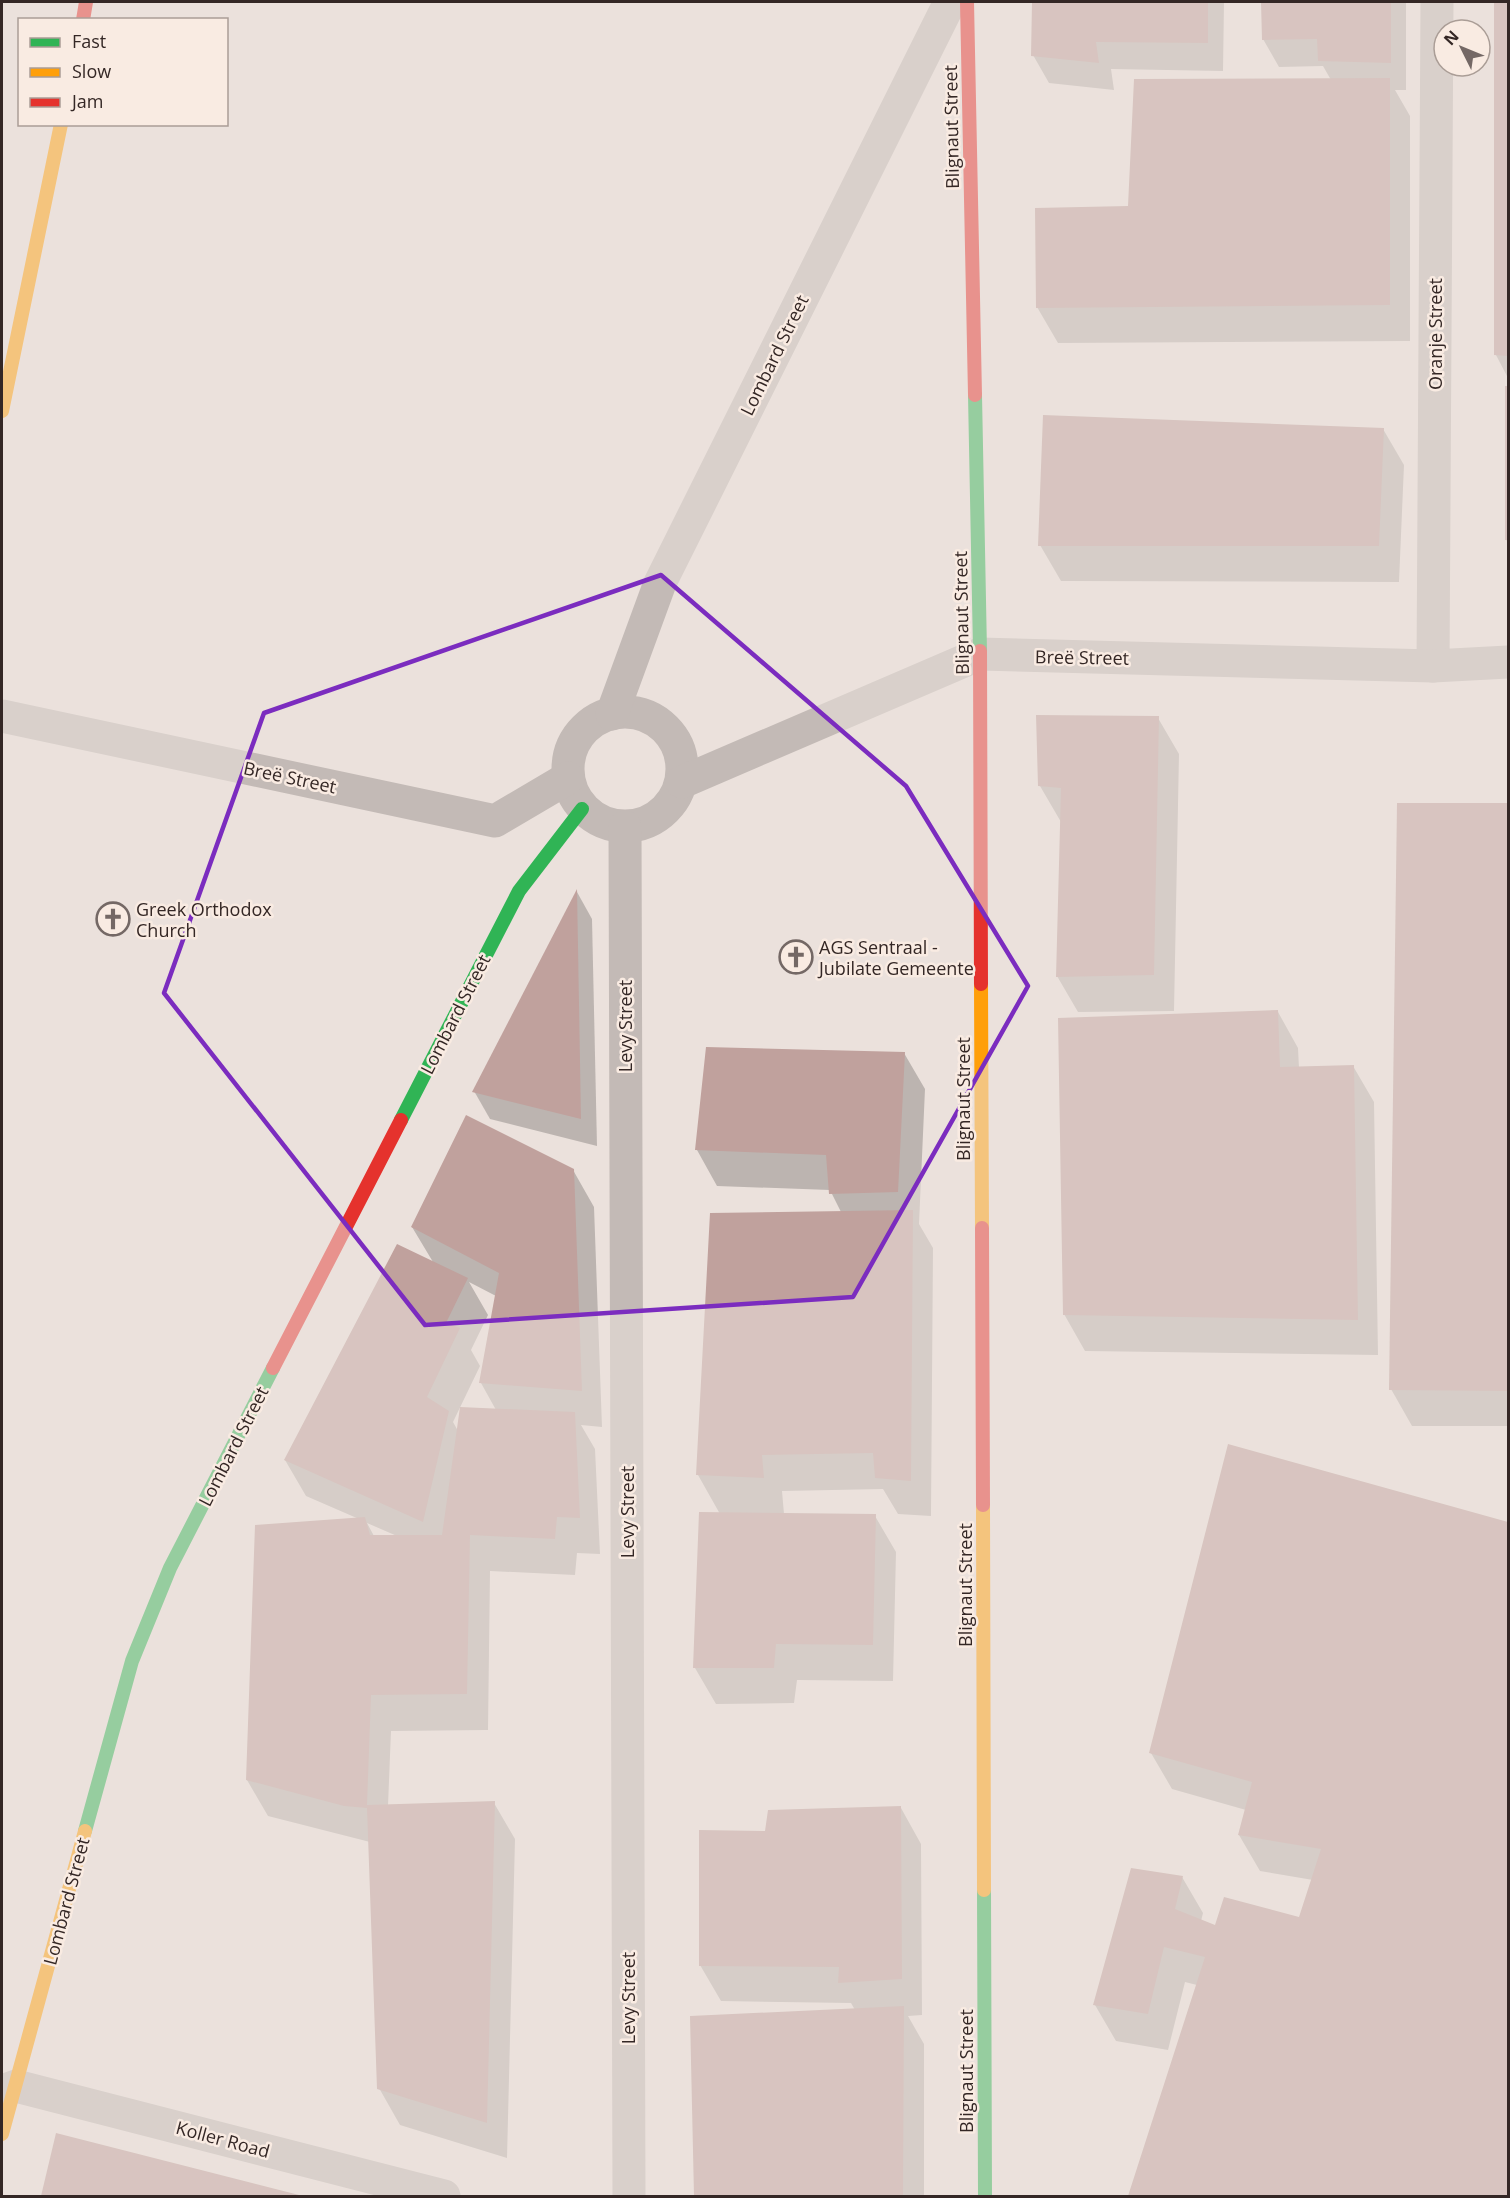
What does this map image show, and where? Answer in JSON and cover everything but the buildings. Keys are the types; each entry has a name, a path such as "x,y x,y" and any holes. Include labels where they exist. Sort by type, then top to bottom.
{"street":[{"path":"83,18 87,2"},
{"name":"Lombard Street","path":"612,714 660,583 950,2"},
{"name":"Blignaut Street","path":"967,2 980,654 985,2196"},
{"name":"Oranje Street","path":"1433,666 1437,2"},
{"path":"2,411 61,126"},
{"name":"Breë Street","path":"682,782 980,654 1433,666 1509,662"},
{"path":"629,712 648,716 665,727 677,743 683,762 682,782 674,800 661,814 644,824 625,827 602,823 582,809 573,795 568,778 568,758 576,738 590,723 612,714 629,712"},
{"name":"Breë Street","path":"2,716 495,821 568,778"},
{"name":"Lombard Street","path":"2,2134 9,2088 132,1661 170,1568 519,891 582,809"},
{"name":"Levy Street","path":"625,827 629,2196"},
{"name":"Koller Road","path":"9,2088 444,2196"}],"highlighted area":[{"path":"661,575 906,786 1028,986 853,1297 425,1325 164,993 264,713"}],"traffic: fast":[{"path":"975,395 980,651"},
{"path":"401,1120 519,891 582,809"},
{"path":"85,1831 132,1661 170,1568 273,1368"},
{"path":"984,1890 985,2196"}],"traffic: slow":[{"path":"2,411 61,126"},
{"path":"981,984 982,1228"},
{"path":"983,1505 984,1890"},
{"path":"2,2134 85,1831"}],"traffic: jam":[{"path":"83,18 86,2"},
{"path":"967,2 975,395"},
{"path":"980,651 981,984"},
{"path":"273,1368 401,1120"},
{"path":"982,1228 983,1505"}],"place":[{"name":"Greek Orthodox Church","path":"113,919"},
{"name":"AGS Sentraal - Jubilate Gemeente","path":"796,957"}]}
